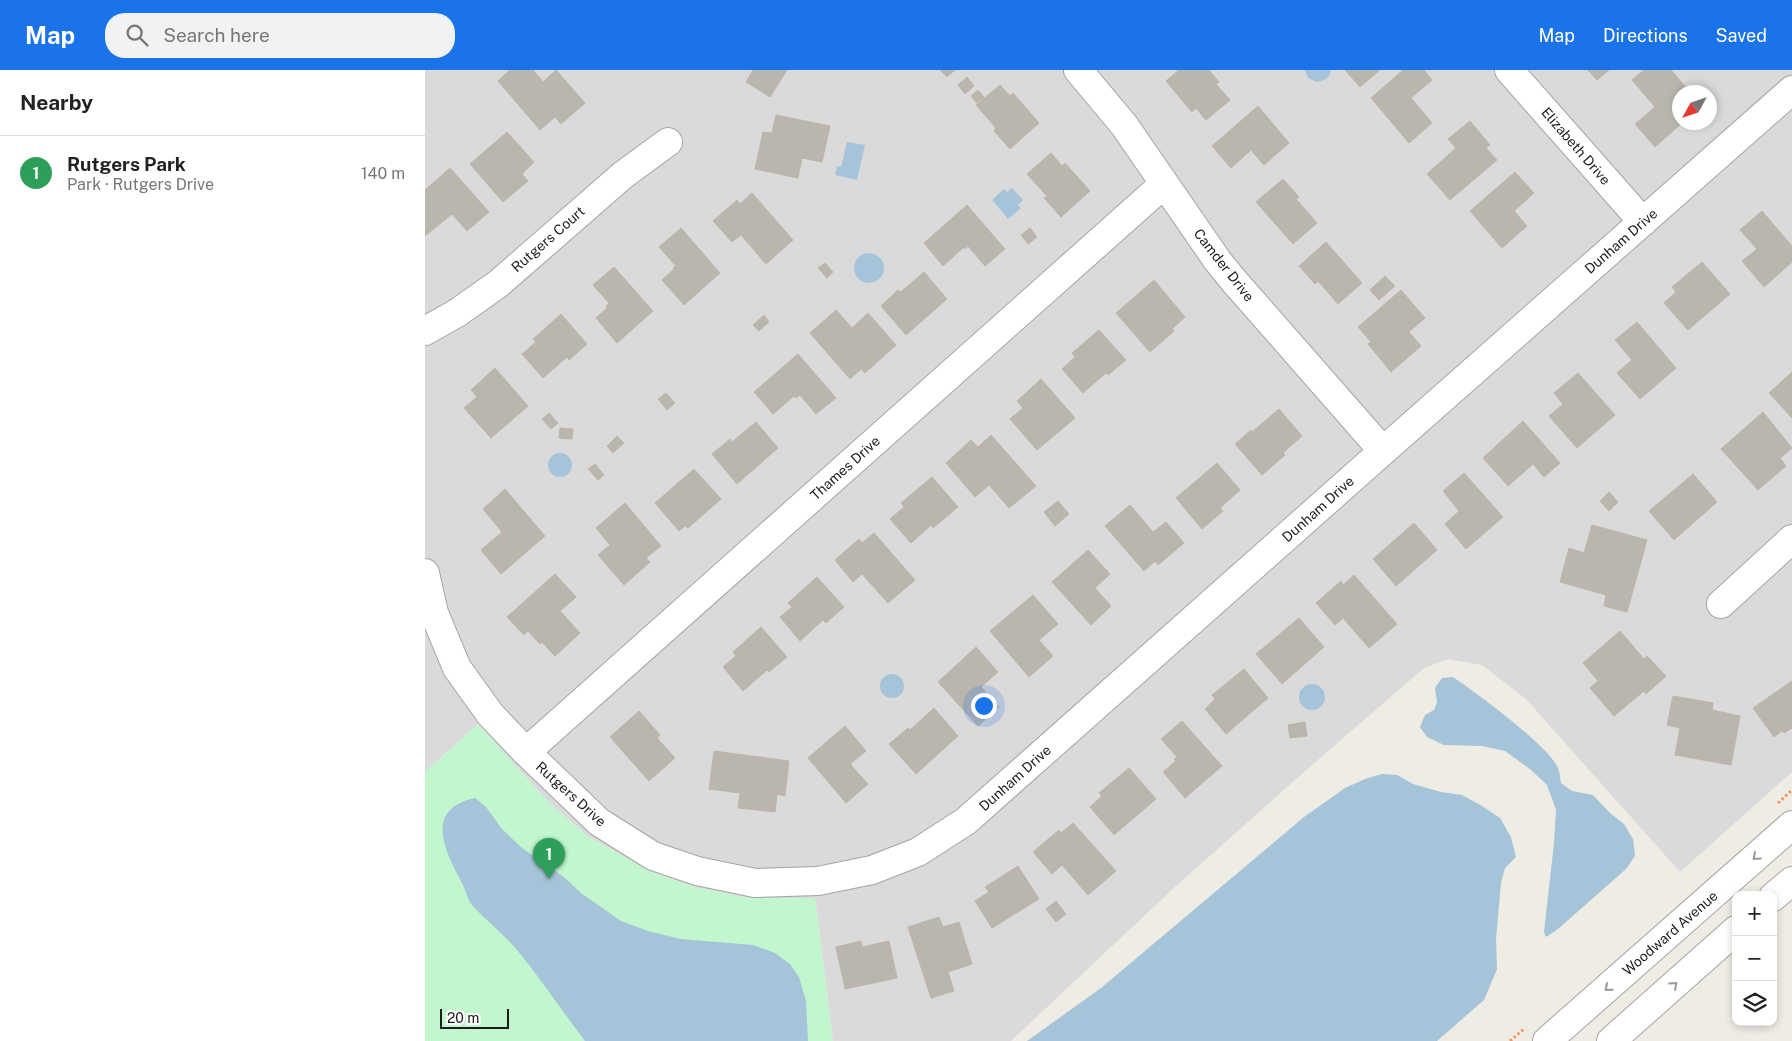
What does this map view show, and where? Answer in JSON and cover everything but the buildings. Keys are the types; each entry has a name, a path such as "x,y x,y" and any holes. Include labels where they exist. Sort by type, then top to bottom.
{"street":[{"name":"Camder Drive","path":"1077,70 1123,125 1217,260 1383,451"},
{"name":"Elizabeth Drive","path":"1509,70 1643,222"},
{"name":"Dunham Drive","path":"818,881 872,870 918,852 967,821 1792,90"},
{"name":"Rutgers Court","path":"425,331 457,313 498,284 623,175 668,142"},
{"name":"Thames Drive","path":"526,752 1165,184"},
{"path":"1721,604 1792,539"},
{"name":"Rutgers Drive","path":"425,573 434,613 457,668 490,714 526,752 599,822 653,856 697,871 755,883 818,881"},
{"name":"Woodward Avenue","path":"1547,1041 1792,824"},
{"path":"1777,894 1792,881"},
{"path":"1611,1041 1732,934"}],"shaded area":[{"path":"425,70 1792,70 1792,772 1680,872 1526,699 1482,665 1448,659 1424,668 1312,765 1176,886 1011,1041 833,1041 815,898 749,898 695,887 648,870 589,837 550,804 478,724 425,772"}],"green space":[{"path":"478,724 550,804 589,837 650,871 695,887 749,898 815,898 833,1041 425,1041 425,772"}],"water":[{"path":"1305,70 1331,70 1326,79 1317,82 1308,78"},
{"path":"847,142 865,145 857,180 835,175 837,166 841,167"},
{"path":"1012,188 1023,200 1018,205 1021,208 1008,219 992,200 1004,189 1007,192"},
{"path":"869,253 880,257 884,268 880,279 869,283 858,279 854,268 858,257"},
{"path":"560,453 569,456 572,465 569,474 560,477 551,474 548,465 551,456"},
{"path":"892,674 897,675 903,681 903,691 897,697 892,698 887,697 881,691 880,686 881,681 887,675"},
{"path":"1453,677 1527,733 1552,758 1558,768 1561,783 1572,791 1593,795 1610,813 1624,824 1633,839 1635,856 1626,869 1558,929 1546,937 1544,932 1556,810 1547,785 1530,769 1505,751 1482,746 1444,745 1427,737 1420,727 1425,715 1434,710 1437,702 1435,688 1442,678"},
{"path":"1312,684 1321,688 1325,697 1321,706 1312,710 1303,706 1299,697 1303,688"},
{"path":"1382,774 1397,775 1413,784 1441,792 1462,795 1482,806 1500,818 1511,837 1516,857 1505,868 1501,883 1496,939 1497,969 1484,1000 1437,1041 1027,1041 1101,988 1304,817 1345,788"},
{"path":"475,798 486,807 502,829 522,848 564,877 581,893 621,921 648,931 681,939 753,945 775,953 790,964 799,977 806,1001 808,1041 585,1041 517,950 482,916 468,899 449,856 443,831 444,820 449,811 459,803"}],"place":[{"name":"Rutgers Park","path":"549,879"}]}
